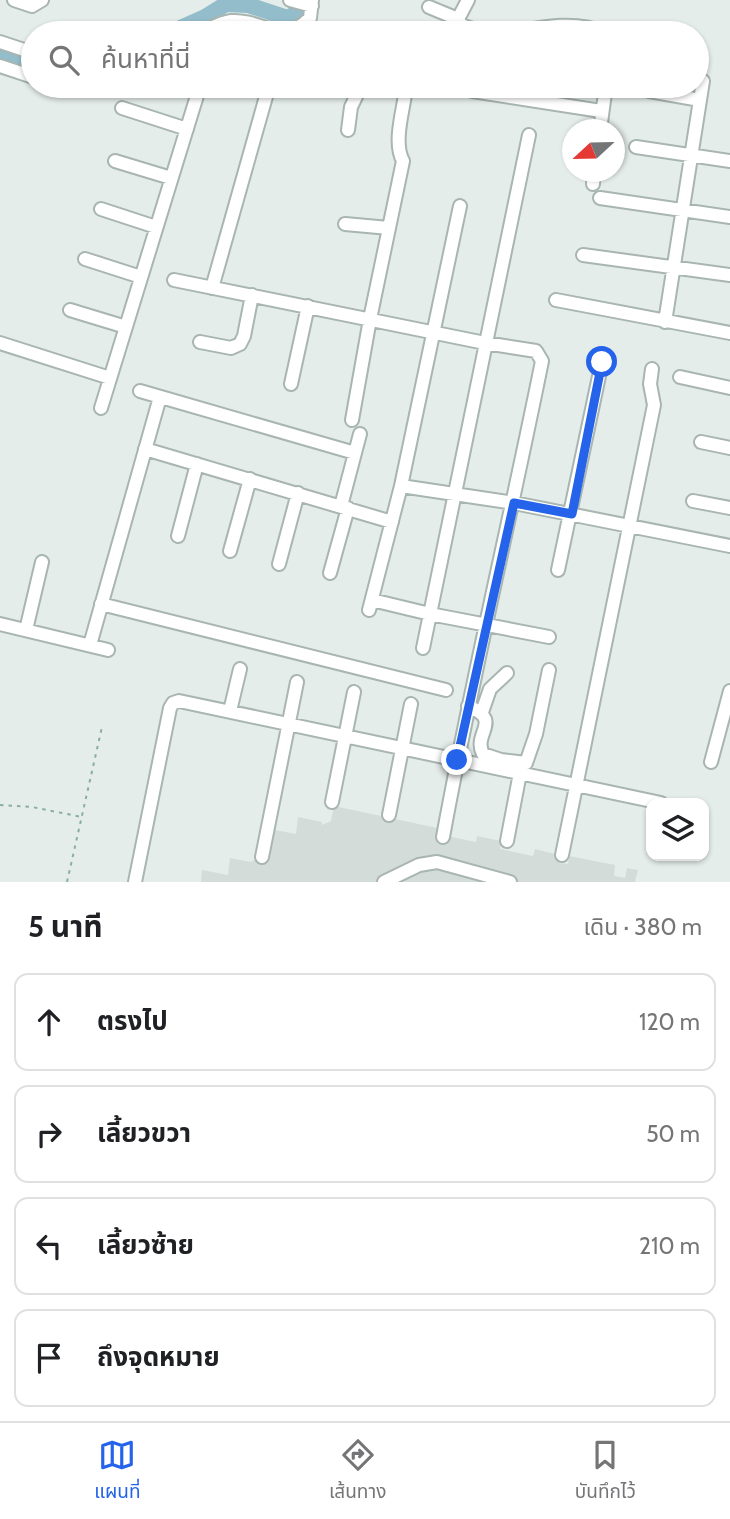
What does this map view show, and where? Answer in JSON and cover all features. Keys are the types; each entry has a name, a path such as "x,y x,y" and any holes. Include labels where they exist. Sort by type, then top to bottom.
{"street":[{"path":"14,0 32,6 42,0"},
{"path":"429,7 458,19 468,0"},
{"path":"305,3 309,21"},
{"path":"0,42 21,49"},
{"path":"0,66 21,73"},
{"path":"101,408 196,98"},
{"path":"212,288 266,98"},
{"path":"348,130 351,107 355,98"},
{"path":"352,420 403,161 399,150 399,118 403,98"},
{"path":"517,98 601,111"},
{"path":"601,119 604,98"},
{"path":"665,322 700,100 689,98"},
{"path":"122,108 187,129"},
{"path":"423,648 529,135"},
{"path":"636,147 730,160"},
{"path":"116,160 171,178"},
{"path":"600,198 730,217"},
{"path":"460,206 401,486 370,605 548,637"},
{"path":"101,209 156,227"},
{"path":"345,224 389,228"},
{"path":"583,255 730,275"},
{"path":"85,259 141,277"},
{"path":"174,280 536,351 542,361 514,503 468,706 443,837"},
{"path":"200,342 231,348 240,344 244,336 251,295"},
{"path":"556,300 730,333"},
{"path":"291,384 307,306"},
{"path":"70,310 126,327"},
{"path":"0,343 110,378"},
{"path":"558,570 572,514 602,362"},
{"path":"562,855 654,405 650,384 652,369"},
{"path":"681,377 730,388"},
{"path":"140,391 355,453"},
{"path":"90,645 160,397"},
{"path":"330,573 360,434"},
{"path":"701,442 730,448"},
{"path":"145,449 392,522"},
{"path":"178,536 197,464"},
{"path":"230,551 250,479"},
{"path":"401,486 514,503 730,546"},
{"path":"279,564 298,493"},
{"path":"693,501 730,508"},
{"path":"26,630 42,562"},
{"path":"101,604 446,690"},
{"path":"0,624 108,650"},
{"path":"230,711 240,669"},
{"path":"468,706 482,712 486,719 480,749 483,754 500,760 526,763 536,734 549,670"},
{"path":"482,712 490,689 508,673"},
{"path":"262,857 287,725 298,682"},
{"path":"711,762 730,691"},
{"path":"331,802 354,692"},
{"path":"135,882 173,703 179,701 646,800"},
{"path":"389,816 411,704"},
{"path":"507,841 520,773"},
{"path":"384,882 419,865 437,862 510,882"}],"path":[{"path":"67,882 103,727"},
{"path":"0,805 32,807 83,817"}],"shaded area":[{"path":"334,806 442,829 442,835 476,842 477,836 501,841 500,849 533,856 535,849 559,855 559,863 568,864 569,856 615,865 614,876 625,878 627,868 638,870 637,882 201,882 202,870 228,875 230,858 251,862 266,854 270,829 296,834 298,817 322,822 322,825 331,821"}],"waterway":[{"path":"196,21 226,4 248,5 288,18 300,11 302,0"},
{"path":"0,54 21,62"}],"route":[{"path":"457,760 514,503 572,514 602,362"}]}
